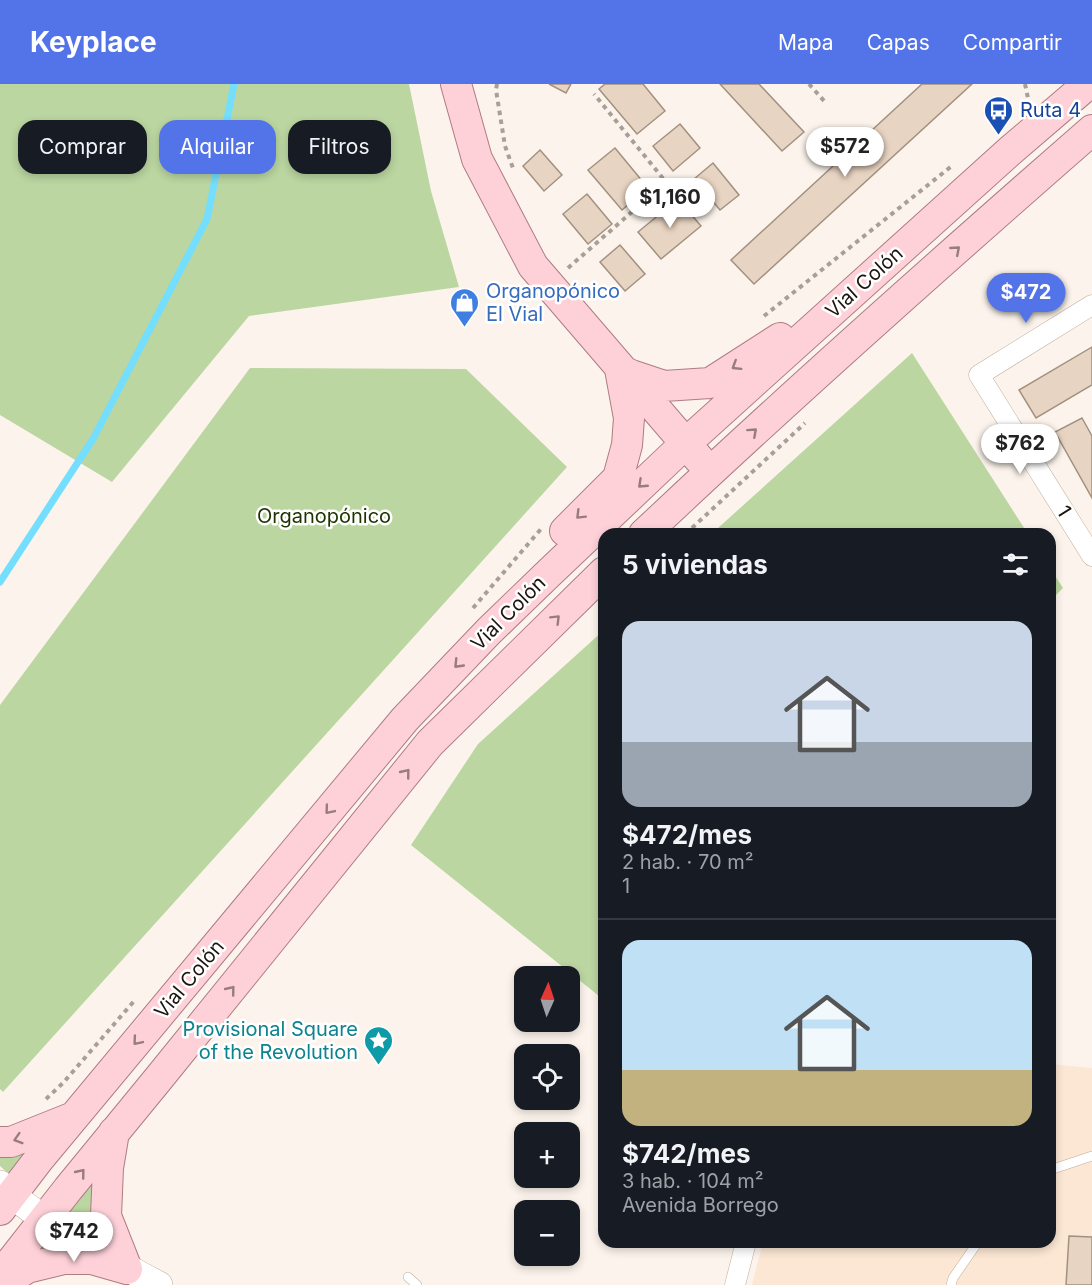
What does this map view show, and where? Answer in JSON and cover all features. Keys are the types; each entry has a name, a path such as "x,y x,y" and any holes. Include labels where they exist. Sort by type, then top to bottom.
{"main road":[{"name":"Vial Colón","path":"4,1196 74,1117 405,719 479,622 548,574 685,444 1088,84"},
{"path":"457,85 477,159 533,266 710,471"},
{"name":"Vial Colón","path":"650,528 912,288 1092,130"},
{"path":"620,369 664,386 710,383 807,320 861,274 919,233"},
{"path":"479,622 618,478 627,446 629,418 620,369"},
{"name":"Vial Colón","path":"0,1276 430,743 598,578"},
{"path":"0,1142 11,1142 74,1117"},
{"path":"114,1132 108,1168 106,1216 127,1269"},
{"path":"1,1285 27,1268 64,1259 92,1259 127,1269"}],"street":[{"name":"1","path":"1092,305 979,375 1092,556"},
{"path":"4,1196 127,1269 159,1285"},
{"path":"735,1285 744,1248"}],"lane":[{"path":"1056,1168 1092,1156"},
{"path":"951,1285 953,1278 974,1248"},
{"path":"408,1277 417,1285"}],"path":[{"path":"497,84 505,146 517,178"},
{"path":"809,84 825,102"},
{"path":"1024,84 1029,104 1037,97"},
{"path":"572,273 568,268 666,182 594,94"},
{"path":"760,319 955,163"},
{"path":"479,622 546,523"},
{"path":"41,1105 63,1083 141,992"}],"shaded area":[{"path":"1056,1065 1092,1068 1092,1285 752,1285 761,1248 1056,1248"}],"green space":[{"path":"0,84 409,84 431,191 459,287 249,316 112,482 0,415"},
{"path":"912,353 1024,528 718,528"},
{"name":"Organopónico","path":"250,368 466,369 567,467 3,1092 0,1089 0,705"},
{"path":"1056,577 1063,588 1056,595"},
{"path":"598,635 598,995 580,981 580,966 562,966 411,845 478,744"},
{"path":"35,1146 12,1177 0,1166 0,1154"},
{"path":"97,1169 99,1235 65,1213"}],"building":[{"path":"549,84 571,84 566,93"},
{"path":"605,84 643,84 665,111 637,134 599,89"},
{"path":"720,84 759,84 804,132 782,151"},
{"path":"922,84 972,84 754,284 731,260"},
{"path":"680,124 700,148 673,171 653,146"},
{"path":"615,148 648,188 622,210 588,170"},
{"path":"540,150 562,175 544,191 523,166"},
{"path":"713,163 739,195 720,210 694,179"},
{"path":"587,194 612,224 588,244 563,214"},
{"path":"678,199 701,226 661,259 638,232"},
{"path":"620,245 645,274 625,291 600,262"},
{"path":"1092,347 1092,385 1036,418 1019,390"},
{"path":"1082,418 1092,436 1092,498 1055,432"},
{"path":"1069,1236 1092,1237 1092,1285 1066,1285"}],"waterway":[{"path":"0,582 93,439 207,219 234,84"}],"place":[{"name":"Ruta 4","path":"999,136"},
{"name":"Organopónico El Vial","path":"465,328"},
{"name":"Provisional Square of the Revolution","path":"379,1066"}]}
